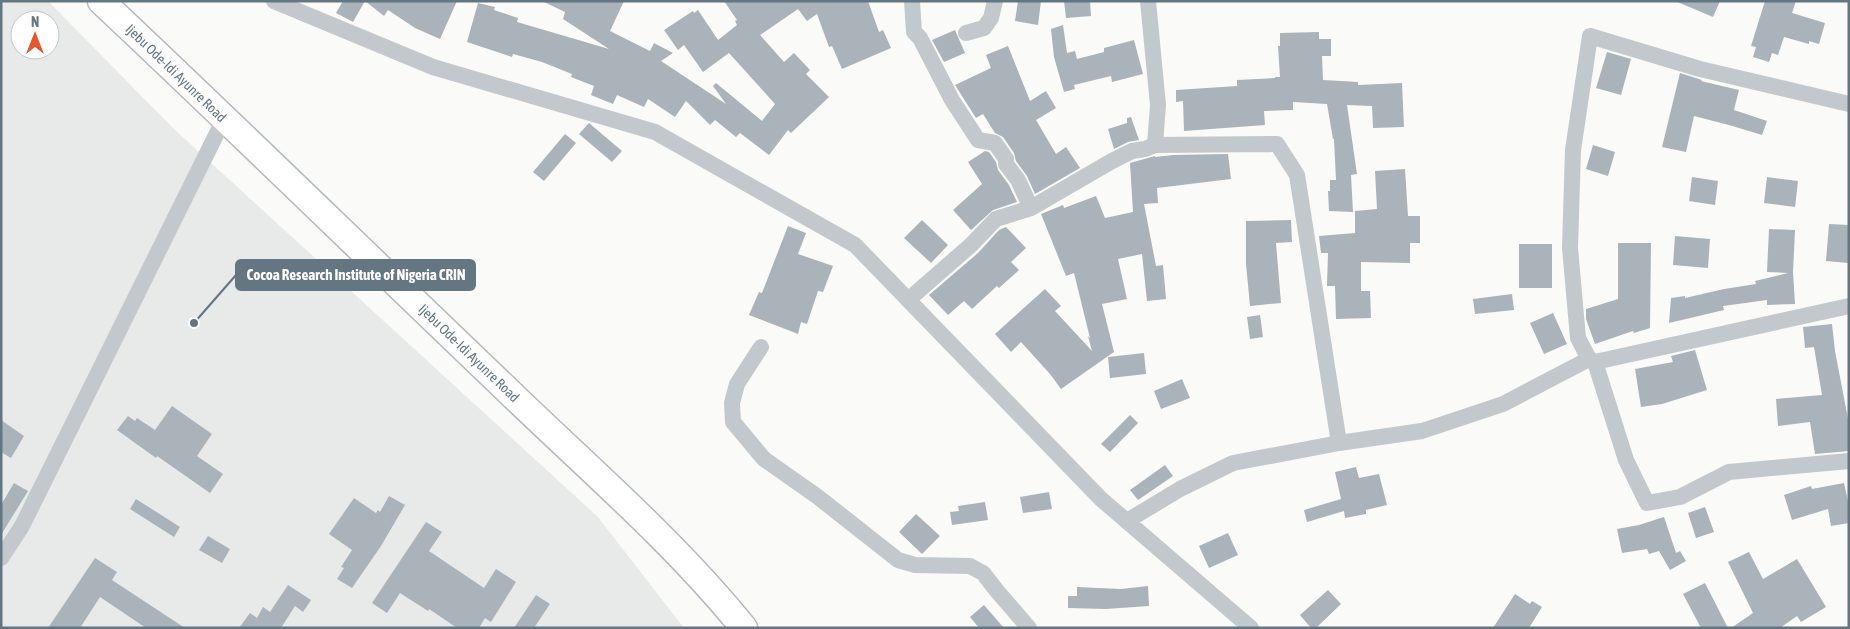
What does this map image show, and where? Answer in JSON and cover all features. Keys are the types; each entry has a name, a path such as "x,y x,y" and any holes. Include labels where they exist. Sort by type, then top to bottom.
{"main road":[{"name":"Ijebu Ode-Idi Ayunre Road","path":"101,1 528,411 662,536 714,591 744,628"}],"street":[{"path":"912,1 913,29 920,38 952,100 978,140 995,143 1006,158 1006,164 1018,180 1031,208"},
{"path":"966,33 984,28 991,18 995,1"},
{"path":"1148,1 1158,104 1154,145"},
{"path":"281,3 433,67 655,132 855,245 1101,499 1251,628"},
{"path":"1849,104 1700,69 1590,36 1573,150 1570,248 1578,338 1592,361 1626,460 1647,503 1680,496 1729,472 1849,461"},
{"path":"1,558 22,526 224,119"},
{"path":"908,300 971,245 996,219 1031,208 1132,151 1146,149 1154,145 1277,144 1297,175 1339,442"},
{"path":"1127,521 1180,489 1233,463 1339,442 1422,431 1503,404 1592,361 1849,306"},
{"path":"761,347 736,384 732,403 733,422 764,459 818,497 898,560 915,565 970,566 977,568 984,573 996,591 1029,628"}],"shaded area":[{"path":"1,1 48,1 57,10 10,10 10,60 60,60 60,13 174,129 598,517 684,628 1,628"}],"building":[{"path":"343,1 365,1 353,22 336,13"},
{"path":"365,1 457,1 440,39 415,28 388,10 384,16"},
{"path":"542,1 624,1 610,31 650,51 654,43 673,53 661,61 726,104 713,86 716,83 762,121 775,104 729,53 703,72 684,45 678,50 664,30 693,11 694,13 698,10 718,40 737,25 735,21 737,20 724,1 868,1 879,32 883,30 891,48 842,69 832,46 829,47 817,14 807,21 798,9 760,35 784,62 794,53 810,70 806,74 829,97 791,133 788,130 769,155 740,133 736,137 715,120 710,125 686,101 675,117 648,99 644,107 617,95 613,104 591,95 594,86 571,77 572,74 542,62 513,54 512,57 467,42 478,3 495,7 494,10 518,18 517,22 609,49 563,19 565,12"},
{"path":"1018,1 1041,1 1038,25 1015,21"},
{"path":"1064,1 1090,1 1091,16 1066,18"},
{"path":"1675,1 1720,1 1713,17"},
{"path":"1765,1 1796,1 1792,13 1825,23 1819,44 1809,41 1809,44 1784,37 1778,55 1772,53 1769,62 1753,57 1756,47 1751,46"},
{"path":"1063,25 1067,53 1075,51 1077,59 1104,52 1104,48 1134,40 1143,74 1112,82 1111,76 1074,85 1075,89 1064,92 1054,57 1051,29"},
{"path":"955,30 965,53 944,62 932,40"},
{"path":"1319,32 1319,39 1331,39 1331,56 1322,56 1323,80 1358,82 1358,85 1402,83 1404,127 1373,128 1372,106 1347,105 1357,174 1351,175 1353,212 1329,211 1328,191 1330,191 1330,180 1336,180 1334,139 1327,104 1293,102 1293,110 1264,111 1265,125 1184,131 1183,101 1176,102 1176,90 1237,86 1237,80 1280,77 1278,46 1280,46 1280,33"},
{"path":"1008,46 1030,101 1046,91 1056,108 1036,120 1056,154 1066,147 1080,168 1035,194 1027,176 1016,161 1014,153 1003,137 995,133 983,114 976,118 955,85 991,68 986,55"},
{"path":"1607,52 1631,59 1621,95 1596,88"},
{"path":"1680,73 1701,81 1739,90 1734,110 1767,121 1762,135 1694,116 1686,152 1662,147"},
{"path":"1131,117 1139,140 1128,142 1114,149 1108,129 1127,123 1127,118"},
{"path":"589,123 622,151 612,162 579,134"},
{"path":"565,134 576,143 544,181 533,172"},
{"path":"1593,145 1615,152 1608,176 1586,169"},
{"path":"985,151 989,152 996,162 998,170 1009,185 1017,202 993,210 971,230 953,210 982,184 968,162"},
{"path":"1228,154 1231,179 1157,188 1158,203 1144,204 1156,266 1163,265 1166,299 1147,301 1142,254 1118,259 1127,299 1102,304 1114,352 1061,389 1021,342 1011,352 995,334 1045,289 1061,306 1055,311 1092,351 1074,273 1066,276 1041,214 1063,205 1064,208 1096,196 1105,218 1133,212 1130,163 1155,156"},
{"path":"1405,169 1408,216 1420,216 1420,243 1410,243 1410,263 1361,262 1361,291 1370,291 1371,318 1336,319 1335,286 1327,286 1328,253 1321,253 1319,236 1355,233 1355,211 1377,209 1375,171"},
{"path":"1692,177 1718,181 1715,205 1689,201"},
{"path":"1767,177 1798,181 1795,207 1764,203"},
{"path":"922,220 948,245 931,263 904,238"},
{"path":"1291,220 1292,242 1276,243 1281,303 1250,306 1246,264 1246,221"},
{"path":"1829,224 1849,225 1848,263 1826,261"},
{"path":"788,226 806,233 798,254 833,266 823,292 818,291 807,324 801,322 798,334 749,315 759,292 762,293"},
{"path":"1006,227 1026,248 1011,262 1019,270 999,288 997,286 972,309 964,301 948,315 929,295 978,253 999,230"},
{"path":"1769,229 1795,230 1793,272 1795,304 1767,305 1767,300 1723,306 1724,310 1669,323 1671,298 1685,296 1685,298 1756,284 1755,281 1788,273 1767,272"},
{"path":"1675,236 1710,239 1708,268 1673,265"},
{"path":"1618,243 1651,243 1650,328 1634,333 1633,331 1595,344 1586,319 1586,309 1618,299"},
{"path":"1519,244 1552,244 1552,288 1519,288"},
{"path":"1512,294 1514,310 1475,314 1473,299"},
{"path":"1553,313 1567,344 1544,354 1530,323"},
{"path":"1260,315 1263,337 1250,339 1247,317"},
{"path":"1832,324 1835,351 1849,424 1849,451 1815,454 1810,422 1778,426 1776,399 1822,395 1814,347 1805,348 1803,327"},
{"path":"1695,350 1707,390 1662,404 1641,407 1635,369 1673,362 1671,356"},
{"path":"1144,353 1146,374 1110,378 1108,357"},
{"path":"1182,379 1190,398 1161,409 1154,391"},
{"path":"172,406 212,434 197,456 223,474 210,493 117,430 128,416 135,421 137,418 155,430"},
{"path":"1130,415 1138,423 1110,452 1101,444"},
{"path":"1,420 24,436 11,458 1,452"},
{"path":"1165,465 1173,476 1138,500 1130,490"},
{"path":"1356,467 1359,478 1379,474 1387,505 1366,510 1366,514 1345,518 1344,511 1307,522 1304,510 1341,499 1335,472"},
{"path":"14,483 28,491 1,535 1,505"},
{"path":"1844,483 1849,506 1849,523 1831,526 1828,509 1792,520 1784,495 1811,486 1812,489"},
{"path":"1049,492 1052,509 1023,513 1020,497"},
{"path":"389,496 405,505 381,546 352,588 337,579 344,568 341,567 352,550 329,534 354,498 376,513 378,510 380,512"},
{"path":"136,499 180,527 174,537 130,509"},
{"path":"985,502 988,520 952,525 950,512 959,511 958,506"},
{"path":"1705,507 1714,532 1696,538 1688,513"},
{"path":"916,514 940,536 922,554 899,532"},
{"path":"1664,517 1676,553 1680,551 1686,561 1670,570 1659,551 1649,554 1647,549 1622,553 1617,529 1639,525"},
{"path":"426,522 442,532 429,551 484,588 496,569 516,582 491,622 485,618 479,628 457,628 429,609 428,611 400,593 387,613 372,603"},
{"path":"1228,533 1238,555 1209,568 1199,546"},
{"path":"208,536 230,549 222,563 199,550"},
{"path":"1749,552 1763,579 1797,559 1826,607 1801,622 1797,616 1780,628 1731,628 1753,613 1728,562"},
{"path":"95,558 117,572 112,580 185,628 146,628 100,597 80,628 48,628"},
{"path":"1705,583 1728,628 1701,628 1683,594"},
{"path":"288,585 311,600 303,612 295,606 281,628 239,628 250,613 257,618 263,607 270,612"},
{"path":"1148,586 1149,606 1106,609 1068,608 1068,596 1077,596 1077,587 1121,589"},
{"path":"1328,590 1341,604 1316,628 1311,628 1300,615"},
{"path":"1515,594 1530,604 1532,601 1542,607 1529,628 1493,628"},
{"path":"536,595 550,604 534,628 514,628"},
{"path":"984,605 1004,628 979,628 970,617"}],"place":[{"name":"Cocoa Research Institute of Nigeria CRIN","path":"194,323"}]}
